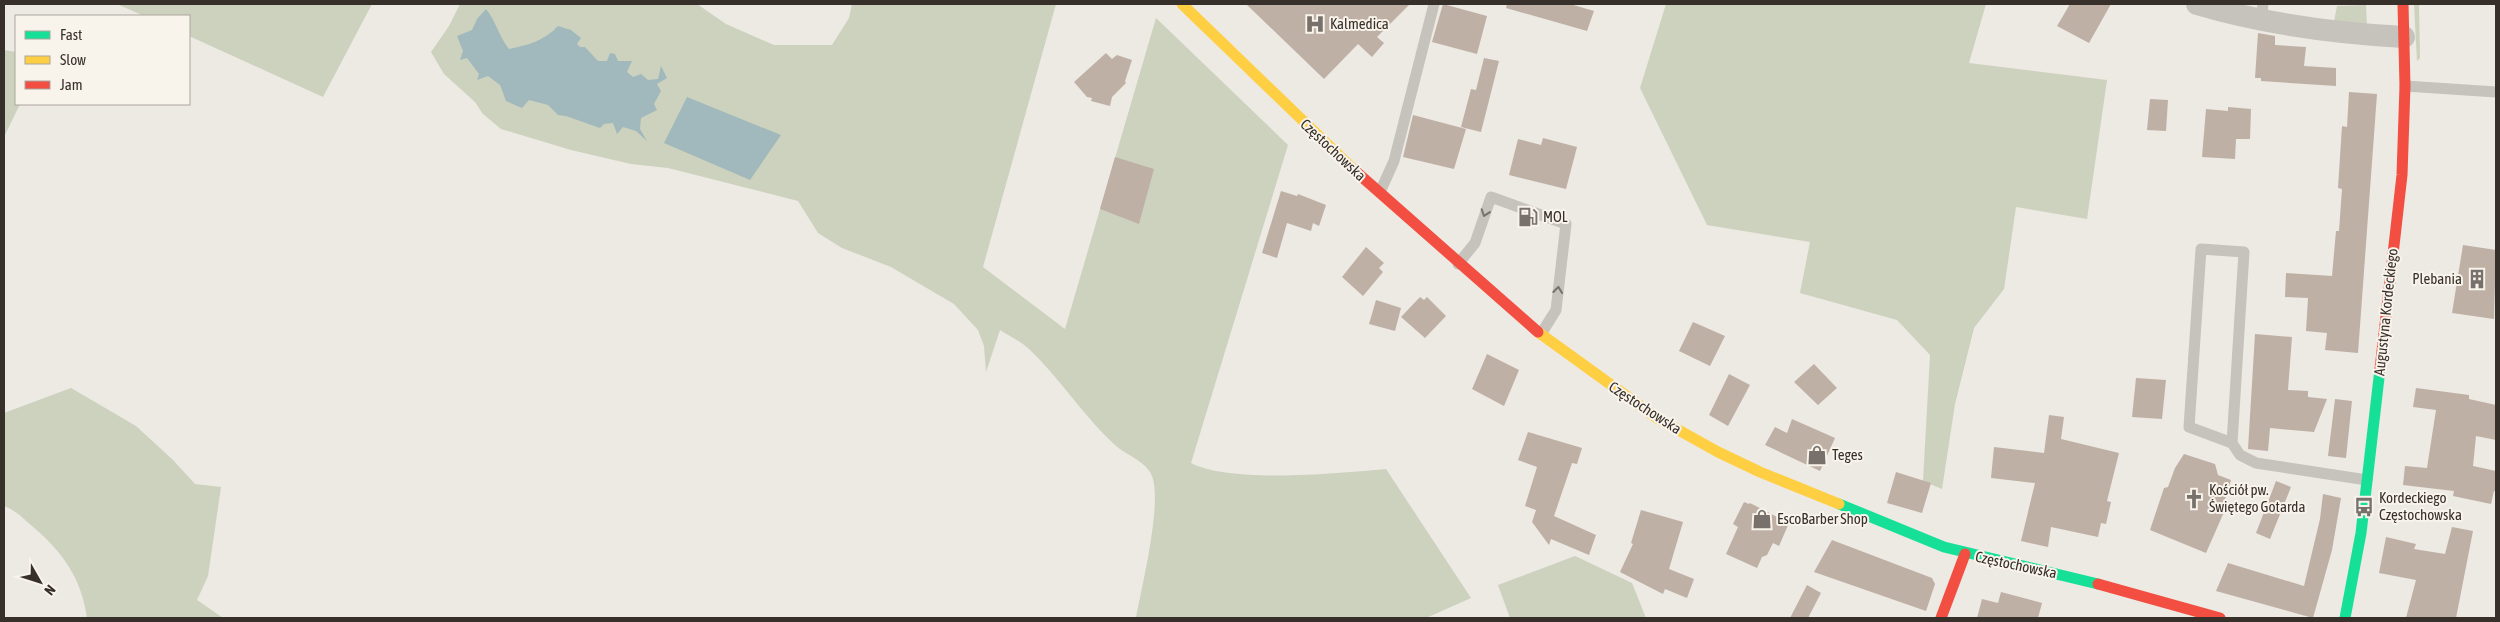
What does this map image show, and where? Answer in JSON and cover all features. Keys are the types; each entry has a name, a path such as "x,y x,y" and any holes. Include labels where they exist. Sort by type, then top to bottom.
{"main road":[{"name":"Częstochowska","path":"1182,4 1380,194 1458,264 1541,334 1633,402 1718,452 1868,518 1965,554 2064,575 2220,618"},
{"name":"Augustyna Kordeckiego","path":"2345,618 2355,572 2367,480 2402,175 2405,86 2403,4"},
{"path":"1941,618 1965,554"}],"street":[{"path":"2197,4 2262,12 2332,33 2404,37"}],"lane":[{"path":"1380,194 1394,161 1434,4"},
{"path":"2405,86 2496,92"},
{"path":"1458,264 1475,243 1491,197 1566,224 1556,310 1541,334"},
{"path":"2232,443 2244,252 2201,249 2190,427 2232,443 2240,455 2256,463 2367,480"}],"green space":[{"path":"117,4 372,4 323,97 190,36 190,15 142,15"},
{"path":"460,4 697,4 726,24 774,45 832,45 849,18 852,4 1056,4 983,267 1065,329 1156,18 1288,145 1191,463 1209,469 1258,475 1314,474 1386,469 1471,598 1426,618 1136,618 1155,508 1155,492 1151,473 1103,434 1029,349 1000,330 986,372 984,346 978,330 954,304 891,267 842,248 818,233 798,201 668,168 631,164 571,150 501,129 483,114 475,102 444,74 431,52 449,26"},
{"path":"1666,4 1986,4 1969,63 2107,80 2087,219 2016,207 2004,289 1974,328 1955,404 1942,489 1923,481 1930,355 1897,320 1800,293 1810,242 1707,225 1640,88"},
{"path":"2414,4 2419,4 2420,58 2417,61"},
{"path":"2366,5 2367,28 2333,27 2337,6"},
{"path":"4,50 15,52 15,105 20,105 4,137"},
{"path":"71,388 136,426 173,460 195,484 221,487 208,576 197,600 223,618 87,618 81,591 75,578 53,545 15,512 4,506 4,413"},
{"path":"1575,556 1632,583 1646,618 1510,618 1498,585"}],"water":[{"path":"486,9 509,49 535,42 558,26 571,30 581,38 577,44 580,47 585,47 598,61 607,61 610,53 615,54 618,61 632,61 627,72 633,77 641,74 648,80 658,79 661,66 667,78 657,84 661,91 654,104 657,110 641,118 640,129 647,141 636,131 623,127 617,134 613,123 604,124 600,128 558,115 548,105 529,100 522,108 506,101 500,85 488,76 477,80 479,74 467,58 460,60 463,51 457,36 472,30 477,19"},
{"path":"687,97 781,135 750,180 664,143"}],"building":[{"name":"Kalmedica","path":"1246,4 1410,4 1377,37 1384,43 1372,57 1358,44 1324,79"},
{"path":"1443,4 1487,16 1477,54 1432,42"},
{"path":"1507,4 1570,4 1594,11 1587,31 1506,8"},
{"path":"2070,4 2111,4 2089,43 2057,26"},
{"path":"2258,33 2275,36 2275,45 2306,47 2304,66 2336,68 2336,86 2261,81 2261,78 2255,78"},
{"path":"1106,53 1112,59 1117,55 1132,60 1126,83 1112,97 1110,106 1091,101 1092,98 1087,97 1074,82"},
{"path":"1484,58 1499,61 1481,132 1461,127 1471,89 1476,90"},
{"path":"2349,92 2377,94 2358,353 2325,350 2327,333 2306,331 2308,298 2285,297 2286,273 2332,276 2336,231 2339,231 2342,189 2338,188 2342,126 2347,127"},
{"path":"2150,99 2168,100 2166,131 2147,130"},
{"path":"2228,107 2251,109 2250,139 2236,139 2235,159 2202,157 2206,109 2228,111"},
{"path":"1413,115 1466,129 1454,169 1403,157"},
{"path":"1543,138 1577,147 1566,189 1509,175 1518,139 1541,145"},
{"path":"1115,157 1154,169 1139,224 1100,209"},
{"path":"1281,191 1297,196 1298,194 1326,205 1319,226 1313,223 1311,231 1287,223 1277,258 1262,253"},
{"name":"Plebania","path":"2463,245 2496,250 2494,319 2452,313"},
{"path":"1366,247 1384,263 1379,268 1383,272 1363,296 1342,277"},
{"path":"1420,297 1424,300 1427,297 1446,316 1425,338 1401,317"},
{"path":"1376,300 1401,308 1395,331 1369,324"},
{"path":"1693,322 1725,336 1710,366 1679,351"},
{"path":"2255,334 2292,337 2288,390 2308,391 2308,397 2327,399 2314,432 2270,428 2268,451 2248,449"},
{"path":"1487,354 1519,370 1504,406 1472,389"},
{"path":"1814,364 1837,388 1818,405 1794,382"},
{"path":"1729,374 1750,385 1728,426 1709,415"},
{"path":"2136,378 2166,380 2162,419 2132,417"},
{"path":"2416,388 2469,395 2469,399 2496,405 2496,440 2476,436 2473,466 2496,471 2496,491 2494,491 2491,504 2453,496 2454,491 2403,485 2405,466 2427,468 2436,410 2413,407"},
{"path":"2335,399 2352,401 2346,458 2328,456"},
{"path":"2049,415 2064,417 2061,439 2119,453 2107,501 2111,502 2106,524 2101,523 2098,537 2051,527 2048,547 2021,541 2035,483 1991,478 1994,447 2044,453"},
{"path":"1792,419 1835,438 1820,471 1765,445 1775,427 1787,433"},
{"path":"1528,432 1582,448 1577,464 1572,463 1554,516 1596,535 1589,555 1551,539 1549,545 1532,522 1536,510 1525,506 1537,467 1518,460"},
{"name":"Kościół pw. Świętego Gotarda","path":"2184,454 2215,464 2218,475 2231,480 2222,509 2224,512 2206,553 2150,530 2164,488 2168,487 2175,468"},
{"path":"1896,472 1931,483 1922,513 1887,503"},
{"path":"2276,481 2291,487 2270,539 2256,533"},
{"path":"2323,494 2341,498 2332,550 2313,618 2216,591 2228,563 2304,586 2320,519"},
{"path":"1744,502 1750,503 1789,523 1779,546 1773,543 1767,555 1762,557 1757,568 1726,554 1738,527 1733,524"},
{"path":"1641,510 1683,522 1669,569 1694,579 1687,598 1665,589 1663,594 1620,572 1633,544 1631,543"},
{"path":"2452,527 2473,531 2456,618 2406,618 2416,580 2379,573 2386,537 2416,544 2414,549 2445,554"},
{"path":"1832,540 1932,578 1935,584 1926,611 1814,572"},
{"path":"1807,585 1821,593 1808,618 1790,618"},
{"path":"2001,592 2042,603 2038,618 1977,618 1982,599 1998,603"}],"traffic: fast":[{"path":"2345,618 2361,533 2380,369"},
{"path":"1839,504 1944,547 2098,584"}],"traffic: slow":[{"path":"1182,4 1353,169"},
{"path":"1538,332 1657,418 1718,452 1760,472 1839,504"}],"traffic: jam":[{"path":"2380,369 2402,175 2405,86 2403,4"},
{"path":"1353,169 1538,332"},
{"path":"1941,618 1965,554"},
{"path":"2098,584 2220,618"}],"place":[{"name":"Kalmedica","path":"1315,24"},
{"name":"MOL","path":"1528,217"},
{"name":"Plebania","path":"2477,279"},
{"name":"Teges","path":"1817,455"},
{"name":"Kościół pw. Świętego Gotarda","path":"2194,499"},
{"name":"Kordeckiego Częstochowska","path":"2364,507"},
{"name":"EscoBarber Shop","path":"1762,519"}]}
